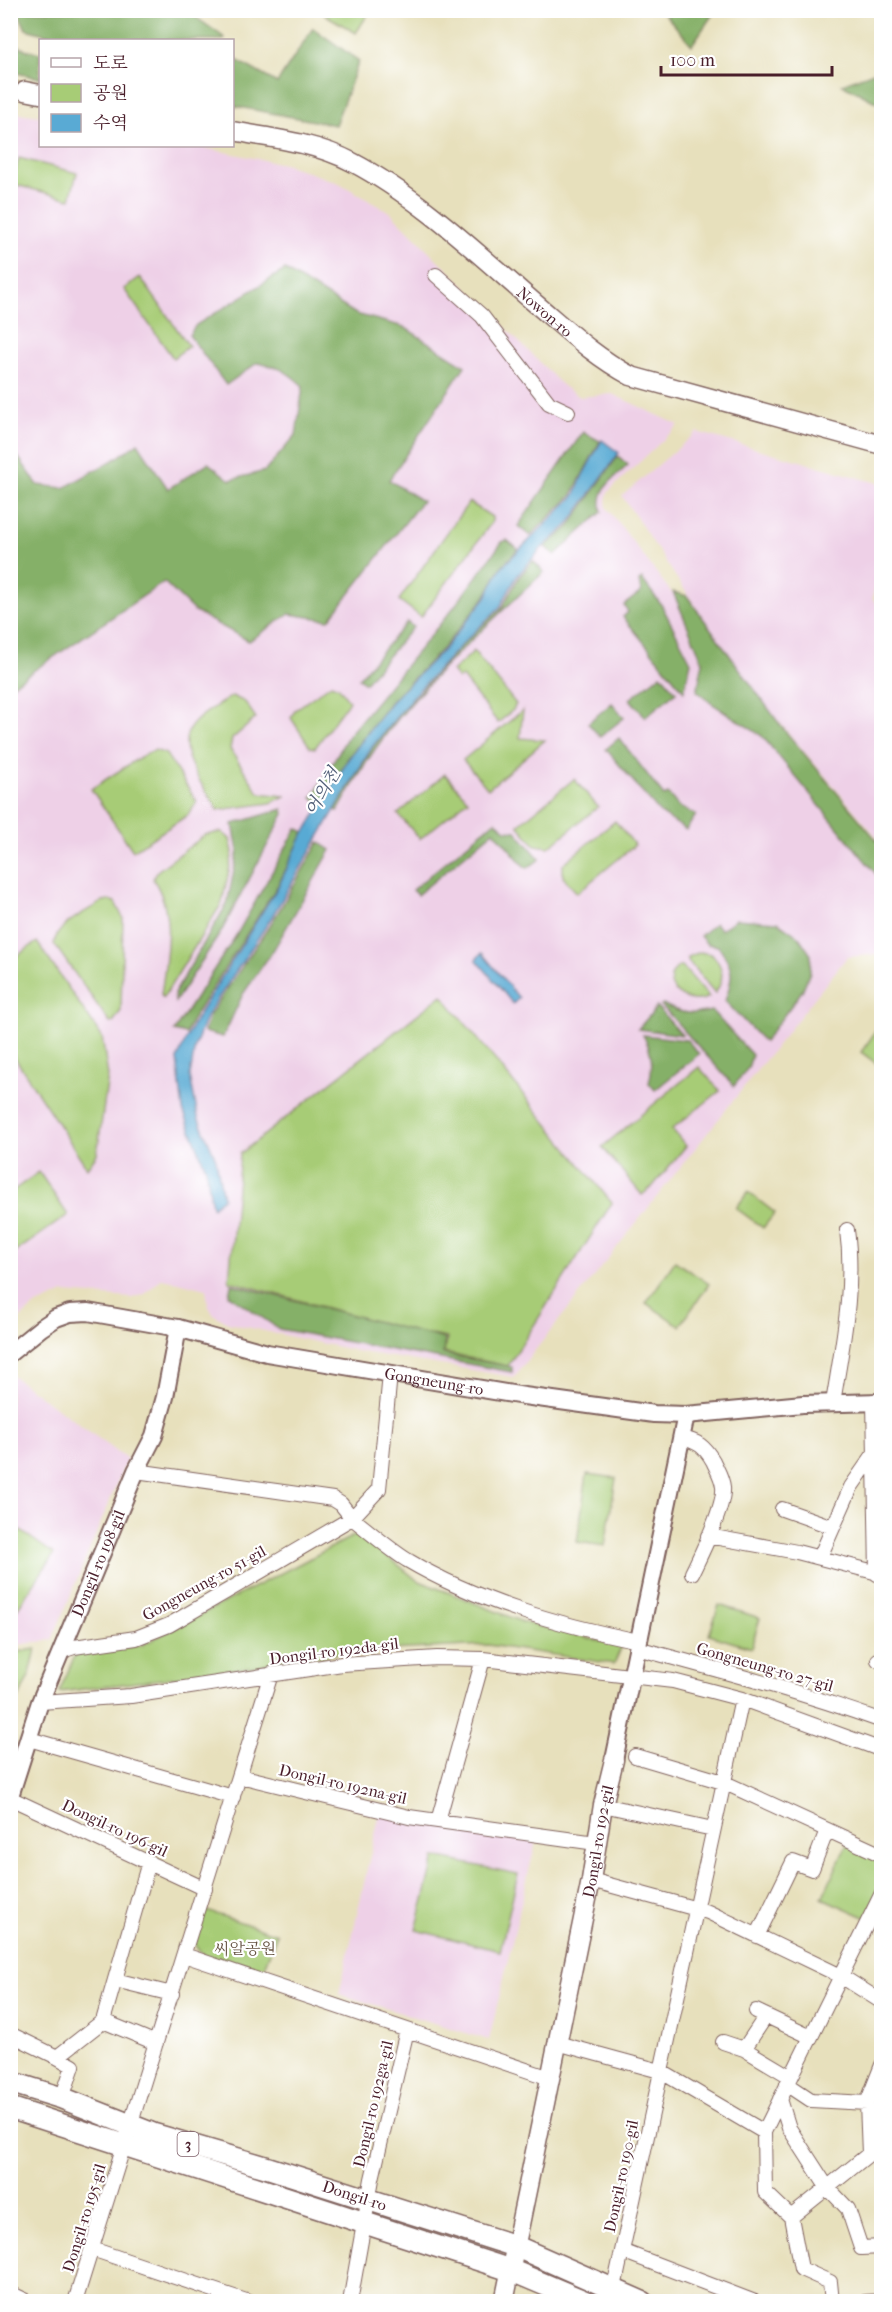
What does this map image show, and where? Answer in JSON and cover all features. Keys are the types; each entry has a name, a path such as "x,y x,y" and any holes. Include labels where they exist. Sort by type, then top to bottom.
{"main road":[{"name":"Nowon-ro","path":"234,130 313,147 350,161 385,182 465,244 603,361 631,376 882,445"},
{"name":"Dongil-ro 192-gil","path":"504,2301 591,1880 603,1805 614,1760"},
{"name":"Dongil-ro","path":"10,2082 62,2098 127,2135 364,2222 510,2270 586,2301"},
{"name":"Dongil-ro","path":"10,2108 127,2135 368,2201 515,2246 642,2301"}],"street":[{"path":"436,275 482,316 549,404 568,412"},
{"path":"832,1403 848,1312 851,1254 847,1230"},
{"name":"Gongneung-ro","path":"10,1353 41,1328 70,1313 88,1312 178,1328 267,1353 524,1396 654,1414 686,1415 878,1401 874,1454 879,1574"},
{"name":"Dongil-ro 198-gil","path":"10,1797 16,1763 29,1739 40,1702 136,1471 154,1436 165,1397 178,1328"},
{"name":"Gongneung-ro 51-gil","path":"62,1651 74,1647 136,1638 169,1625 352,1518 379,1489 390,1374"},
{"name":"Dongil-ro 192-gil","path":"614,1760 686,1415"},
{"path":"681,1437 696,1441 705,1448 721,1478 722,1500 692,1573"},
{"path":"820,1557 851,1487 874,1454"},
{"path":"136,1471 333,1499 342,1504 352,1518 406,1559 450,1584 507,1607 638,1645"},
{"path":"782,1509 833,1527"},
{"path":"708,1536 820,1557 879,1574"},
{"name":"Gongneung-ro 27-gil","path":"638,1645 705,1668 833,1704 882,1721"},
{"path":"438,1821 483,1659"},
{"name":"Dongil-ro 192da-gil","path":"40,1702 131,1696 297,1670 391,1660 483,1659 632,1675"},
{"path":"127,2135 271,1674"},
{"path":"632,1675 673,1681 742,1699 882,1750"},
{"name":"Dongil-ro 190-gil","path":"614,2288 742,1699"},
{"path":"29,1739 233,1797"},
{"path":"635,1755 723,1782 882,1856"},
{"name":"Dongil-ro 192na-gil","path":"240,1776 408,1817 596,1843"},
{"name":"Dongil-ro 196-gil","path":"10,1797 205,1889"},
{"path":"603,1805 713,1829"},
{"path":"758,1936 793,1862 812,1869 827,1830"},
{"path":"57,2057 103,2021 148,1862"},
{"path":"591,1880 708,1912 841,1976 882,2002"},
{"path":"832,2301 830,2282 801,2269 790,2217 765,2192 764,2132 882,1893"},
{"name":"Dongil-ro 192ga-gil","path":"184,1955 550,2078"},
{"path":"115,1980 172,1994"},
{"path":"744,2049 761,2014 811,2037"},
{"path":"103,2021 156,2043"},
{"name":"Dongil-ro 192ga-gil","path":"350,2301 368,2201 407,2030"},
{"path":"10,2034 73,2066 62,2098"},
{"path":"723,2042 744,2049 811,2100 867,2103"},
{"path":"557,2043 660,2071 764,2132"},
{"path":"790,2217 869,2154 875,2131 867,2103 882,2065"},
{"path":"780,2099 789,2128 827,2187 848,2209 861,2248 882,2247"},
{"name":"Dongil-ro 195-gil","path":"75,2301 127,2135"},
{"path":"92,2248 249,2301"},
{"path":"622,2252 755,2301"},
{"path":"10,2293 29,2301"},
{"path":"865,2301 882,2301"}],"shaded area":[{"path":"10,112 39,116 39,147 200,147 288,165 339,183 390,212 563,386 580,397 612,394 679,425 608,492 607,508 716,651 881,860 881,954 847,957 514,1377 362,1352 228,1323 213,1314 208,1305 206,1289 162,1278 145,1294 132,1298 64,1293 35,1306 11,1326"},
{"path":"697,432 881,484 881,566 872,598 882,611 881,842 748,685 622,496"},
{"path":"10,1374 127,1459 52,1640 11,1646"},
{"path":"381,1808 536,1841 489,2040 339,1994"}],"green space":[{"path":"22,11 187,11 225,38 52,39 52,36 26,29 20,16"},
{"path":"319,11 370,11 356,33"},
{"path":"662,11 715,11 692,45"},
{"path":"313,28 359,61 335,125 234,106 234,59 277,83"},
{"path":"11,42 39,53 39,78 11,73"},
{"path":"881,69 881,105 842,84"},
{"path":"19,158 77,173 70,199 12,184"},
{"path":"285,270 356,314 404,327 465,366 389,480 422,501 329,620 289,614 249,641 195,612 164,582 11,686 11,447 38,485 64,488 138,443 168,489 208,463 230,480 265,471 296,435 303,386 283,370 257,363 226,385 189,335 196,325"},
{"path":"140,277 189,346 173,358 124,289"},
{"path":"583,432 600,441 571,496 530,536 518,526"},
{"path":"618,456 628,465 607,485 601,497 602,512 555,555 545,547 569,527"},
{"path":"469,502 492,517 492,522 421,617 399,600"},
{"path":"507,540 518,549 501,567 485,597 444,647 391,701 348,758 322,804 312,798 348,736 454,607 502,542"},
{"path":"533,561 544,572 499,613 414,700 376,748 338,811 335,810 373,747 401,712 465,642 502,608 519,577"},
{"path":"642,579 662,606 691,662 684,691 623,617 628,612 624,605 641,592 639,581"},
{"path":"673,592 687,596 781,726 881,845 881,880 762,736 711,703 697,691 703,662"},
{"path":"407,622 413,627 365,683 359,678"},
{"path":"474,651 516,704 513,710 498,723 462,677 458,679 452,671"},
{"path":"661,674 676,692 645,717 630,699"},
{"path":"331,684 339,687 349,701 315,748 310,747 291,718 295,710"},
{"path":"232,696 245,702 256,718 232,739 230,749 259,793 285,796 271,803 218,810 192,767 186,744 188,733 194,723"},
{"path":"612,703 624,718 600,737 588,723"},
{"path":"523,710 520,738 545,740 488,789 463,760"},
{"path":"619,738 664,796 668,794 679,807 696,815 686,830 659,812 606,749"},
{"path":"155,750 166,754 197,802 188,815 133,851 91,789"},
{"path":"445,774 468,800 420,839 398,814"},
{"path":"574,779 598,807 549,847 535,845 518,825"},
{"path":"283,809 284,814 221,932 175,1002 174,994 227,904 238,851 233,824"},
{"path":"495,821 506,830 516,831 540,859 528,868 525,867 494,831 417,895 412,890"},
{"path":"615,821 635,845 577,893 563,877 563,864"},
{"path":"297,828 304,832 278,885 192,1020 186,1034 174,1031 237,934"},
{"path":"222,832 230,839 233,852 222,903 163,998 161,995 167,951 167,921 165,906 153,879 156,872 205,835"},
{"path":"319,842 331,850 274,949 243,994 223,1037 204,1032 209,1016 274,919"},
{"path":"103,901 115,902 123,918 121,1011 110,1023 54,944 56,937 66,925"},
{"path":"736,919 778,922 799,937 811,955 810,972 802,991 764,1042 725,1001 731,978 730,966 718,946 707,944 700,936 715,923 721,930"},
{"path":"37,942 102,1037 108,1076 97,1154 87,1168 11,1052 11,960"},
{"path":"700,952 711,954 721,968 722,978 715,993 688,961 688,957"},
{"path":"679,966 682,966 709,997 692,1000 677,993 671,981 673,973"},
{"path":"442,995 612,1203 508,1366 444,1353 447,1338 411,1331 229,1281 240,1154"},
{"path":"661,1005 686,1013 712,1011 752,1055 748,1068 734,1086"},
{"path":"657,1007 682,1035 638,1029"},
{"path":"881,1024 881,1067 861,1052"},
{"path":"643,1035 687,1040 699,1054 655,1090 649,1083 651,1058"},
{"path":"699,1067 720,1091 672,1129 686,1146 653,1186 642,1195 602,1147"},
{"path":"39,1172 68,1215 11,1255 11,1192"},
{"path":"748,1192 775,1213 763,1228 736,1208"},
{"path":"675,1261 709,1284 680,1326 646,1303"},
{"path":"231,1284 445,1339 443,1354 512,1367 512,1372 279,1329 229,1295"},
{"path":"587,1474 616,1478 605,1546 577,1542"},
{"path":"11,1524 54,1554 11,1618"},
{"path":"359,1533 417,1580 525,1623 622,1646 614,1664 488,1645 349,1652 203,1674 59,1692 76,1653 142,1645"},
{"path":"719,1605 760,1618 751,1648 709,1635"},
{"path":"36,1649 30,1674 11,1714 11,1653"},
{"path":"847,1844 881,1860 881,1886 867,1918 822,1898"},
{"path":"435,1857 518,1874 500,1951 416,1930"},
{"name":"씨알공원","path":"204,1910 277,1934 260,1978 206,1958 193,1943"}],"water":[{"path":"602,440 619,453 568,525 543,547 517,576 500,607 415,694 372,747 270,920 207,1015 195,1046 190,1076 198,1117 216,1159 223,1198 212,1207 206,1169 183,1110 177,1059 194,1022 279,885 300,840 349,758 391,702 445,648 486,597 501,568 574,496"},
{"path":"482,953 519,998 513,1004 476,959"}],"tunnel":[{"path":"10,88 25,91"}],"water label":[{"name":"어의천","path":"323,792"}]}
